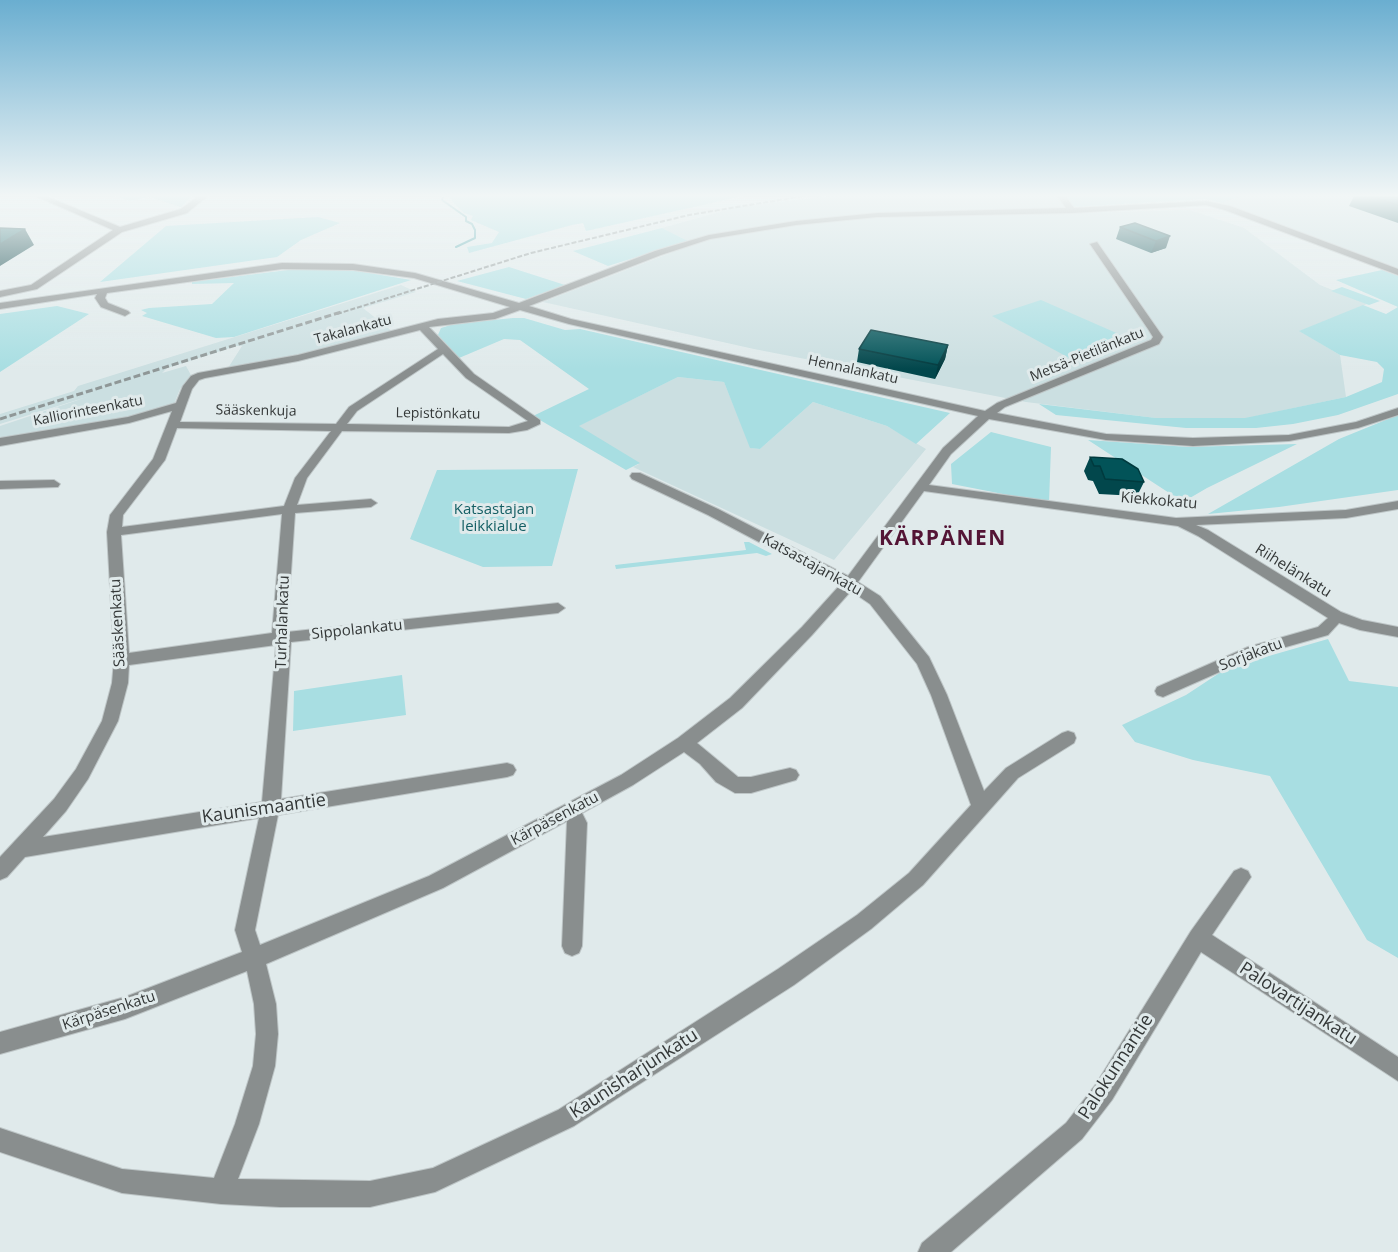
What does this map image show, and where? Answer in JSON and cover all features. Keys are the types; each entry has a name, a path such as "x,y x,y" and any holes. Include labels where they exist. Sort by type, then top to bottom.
{"street":[{"path":"0,294 34,287 85,252"},
{"name":"Takalankatu","path":"195,378 210,373 298,358 422,326 495,316 660,252"},
{"name":"Metsä-Pietilänkatu","path":"988,414 1001,405 1155,342 1158,337 1100,252"},
{"name":"Takalankatu","path":"1344,252 1398,272"},
{"name":"Hennalankatu","path":"0,308 238,273 306,266 353,267 415,276 518,307 763,366 1107,437 1203,442 1289,438 1358,425 1398,411"},
{"path":"103,292 100,298 104,305 125,313"},
{"path":"422,326 443,350"},
{"name":"Lepistönkatu","path":"338,428 509,430 523,428 536,422 490,391 443,350"},
{"name":"Turhalankatu","path":"254,958 244,930 271,806 284,643 279,638 290,509 302,478 353,409 443,350"},
{"name":"Sääskenkatu","path":"0,871 60,805 82,774 110,721 120,683 122,660 114,532 117,515 159,460 188,388 195,378"},
{"name":"Kalliorinteenkatu","path":"0,442 129,420 181,405"},
{"name":"Kärpäsenkatu","path":"0,1043 125,1008 254,958 436,882 627,780 684,743 736,703 849,584 947,451 988,414"},
{"name":"Sääskenkuja","path":"174,425 338,428"},
{"name":"Katsastajankatu","path":"636,476 713,512 875,600 923,661 939,695 980,805"},
{"path":"0,485 54,484"},
{"name":"Kiekkokatu","path":"919,488 1176,522 1346,514 1397,506"},
{"path":"114,532 290,509 371,503"},
{"name":"Riihelänkatu","path":"1176,522 1203,533 1336,616 1360,625 1398,632"},
{"name":"Sippolankatu","path":"122,660 279,638 558,608"},
{"name":"Sorjakatu","path":"1163,691 1253,651 1323,631 1336,616"},
{"name":"Kaunisharjunkatu","path":"0,1140 122,1181 221,1191 280,1194 370,1194 435,1180 566,1118 786,976 864,922 916,879 980,805 1012,773 1068,738"},
{"path":"684,743 706,759 722,777 735,785 751,785 790,775"},
{"name":"Kaunismaantie","path":"21,849 271,806 360,795 507,770"},
{"path":"571,811 578,823 572,946"},
{"name":"Palokunnantie","path":"931,1252 1074,1131 1104,1092 1198,938 1241,877"},
{"name":"Palovartijankatu","path":"1198,938 1398,1070"},
{"path":"221,1191 247,1124 264,1066 267,1034 265,1004 254,958"}],"shaded area":[{"path":"672,252 1277,252 1320,285 1367,304 1300,331 1340,355 1346,397 1247,418 1156,418 1026,402 754,349 543,302"},
{"path":"1341,252 1398,252 1398,276"},
{"path":"401,285 416,292 363,308 393,332 299,356 228,368 242,346 236,346 167,368 162,373 186,366 192,377 180,389 174,404 128,417 0,439 0,426 90,396 0,424 0,414 74,391 78,386"},
{"path":"678,377 724,382 751,448 760,449 813,402 887,426 926,449 834,560 633,467 639,464 578,426"}],"green space":[{"path":"135,252 283,252 277,257 100,282"},
{"path":"576,252 651,252 608,266"},
{"path":"509,267 565,285 526,299 457,281"},
{"path":"296,269 351,270 411,280 234,337 216,338 142,316 147,313 141,310 149,308 212,304 234,283 192,284 192,282"},
{"path":"1382,270 1398,276 1398,307 1336,280"},
{"path":"1342,287 1380,301 1369,305 1331,291"},
{"path":"1041,300 1121,335 1116,344 1073,360 992,316"},
{"path":"1363,305 1386,314 1398,307 1398,394 1338,415 1293,424 1256,428 1186,428 1056,415 1039,404 1156,418 1245,418 1346,397 1382,382 1384,369 1377,362 1340,355 1299,331"},
{"path":"57,306 89,314 0,372 0,314"},
{"path":"524,318 565,330 580,329 950,413 916,444 887,426 813,402 760,449 750,448 724,382 678,377 579,426 640,463 626,470 533,416 589,389 520,340 504,339 459,358 438,335 441,328 454,324"},
{"path":"1398,415 1398,490 1279,507 1208,514 1339,439"},
{"path":"991,432 1051,447 1049,503 952,484 951,464"},
{"path":"1088,440 1188,447 1297,444 1183,502"},
{"name":"Katsastajan leikkialue","path":"578,469 552,566 483,567 410,539 437,470"},
{"path":"744,542 749,542 772,554 766,556 757,553 616,569 615,565 746,550"},
{"path":"1328,639 1349,681 1398,687 1398,958 1367,940 1270,776 1193,760 1135,742 1122,725 1186,695 1227,668"},
{"path":"402,675 406,715 293,731 294,691"}],"building":[{"path":"871,330 948,345 938,365 859,349"},
{"path":"1090,457 1122,459 1138,469 1144,482 1105,479 1100,466 1094,466"}],"railway":[{"path":"337,314 533,252"},
{"path":"0,419 341,312"}],"district":[{"name":"KÄRPÄNEN","path":"943,539"}]}
